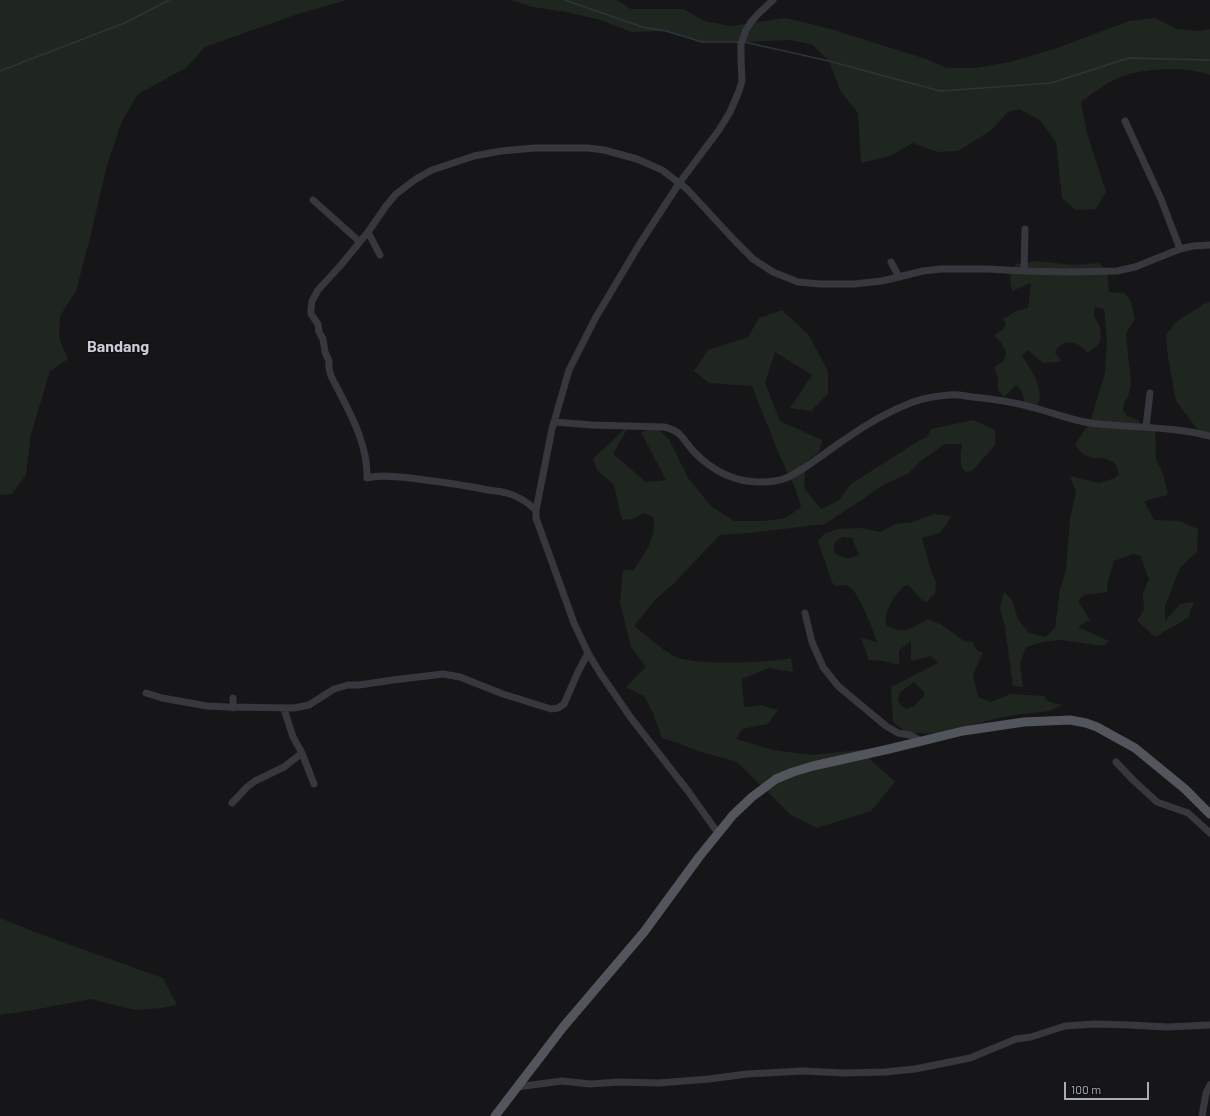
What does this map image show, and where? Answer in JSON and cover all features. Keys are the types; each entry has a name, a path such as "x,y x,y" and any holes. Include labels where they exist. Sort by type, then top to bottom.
{"main road":[{"path":"495,1116 564,1026 644,932 718,833 752,798 776,779 813,766 963,731 1024,722 1070,720 1086,722 1108,732 1135,748 1185,789 1210,814"}],"street":[{"path":"718,833 688,791 611,691 588,653 574,623 537,524 536,510 546,455 569,370 596,317 638,245 680,182 719,130 730,112 740,90 742,80 741,44 746,30 751,22 772,0"},
{"path":"1125,122 1161,199 1180,249"},
{"path":"536,510 524,500 510,494 462,485 389,476 373,476 367,478 364,447 331,376 329,361 325,352 323,339 318,324 311,314 312,301 318,290 338,269 360,242 396,194 416,179 432,170 474,156 501,151 535,148 588,148 604,150 637,159 662,170 680,182 753,259 773,272 798,282 820,284 854,284 941,269 987,268 1024,271 1117,271 1135,267 1180,249 1193,246 1210,245"},
{"path":"313,200 360,242"},
{"path":"1024,271 1025,229"},
{"path":"368,232 380,255"},
{"path":"891,262 898,277"},
{"path":"1146,428 1150,393"},
{"path":"554,422 592,425 664,427 673,429 680,434 695,453 714,470 746,481 760,482 786,478 798,472 845,439 877,420 913,402 950,394 1005,400 1077,421 1111,426 1192,432 1210,436"},
{"path":"805,613 812,642 823,667 838,686 886,726 898,733 910,735 921,741"},
{"path":"146,693 170,700 207,706 284,709 309,705 334,689 348,685 359,685 443,674 460,677 503,694 551,709 558,708 564,704 588,653"},
{"path":"232,708 234,698"},
{"path":"284,709 293,737 302,753 314,784"},
{"path":"232,802 255,781 284,767 302,753"},
{"path":"1116,762 1133,780 1158,802 1188,813 1210,833"},
{"path":"517,1087 562,1081 590,1084 620,1082 659,1083 761,1073 803,1071 844,1073 885,1072 915,1069 970,1058 1016,1039 1030,1037 1065,1026 1095,1024 1130,1024 1167,1027 1210,1025"},
{"path":"1202,1116 1206,1093 1210,1085"}],"shaded area":[{"path":"0,0 347,0 298,14 205,47 186,68 138,94 122,121 107,165 76,291 60,316 59,338 68,359 50,371 31,434 26,475 12,494 0,495"},
{"path":"511,0 617,0 631,9 684,9 704,21 731,26 786,18 831,29 926,59 947,68 975,68 1010,62 1054,49 1129,21 1155,18 1177,29 1196,31 1210,29 1210,75 1201,72 1168,69 1126,75 1108,83 1081,102 1087,133 1106,192 1096,209 1076,210 1062,198 1056,142 1040,120 1019,109 1008,112 990,131 958,151 937,152 913,143 890,156 861,163 858,113 841,92 829,61 813,45 790,40 702,42 666,31 632,32 600,20 566,12 532,7"},
{"path":"1038,261 1073,265 1099,263 1107,272 1109,292 1124,293 1131,301 1135,319 1126,333 1131,385 1123,410 1127,416 1138,420 1143,427 1155,427 1156,459 1163,474 1168,495 1144,501 1154,520 1180,521 1198,529 1197,552 1180,568 1165,606 1165,621 1180,604 1194,602 1188,618 1155,637 1137,621 1144,610 1143,594 1149,579 1141,556 1133,554 1114,561 1108,582 1107,592 1084,595 1078,601 1090,620 1078,627 1109,641 1104,646 1060,640 1042,642 1026,647 1020,663 1023,687 1013,686 1005,627 1000,608 1004,592 1012,600 1018,619 1029,633 1045,637 1055,628 1060,590 1066,569 1070,519 1076,492 1070,476 1099,483 1115,478 1119,474 1115,463 1104,458 1093,458 1083,454 1075,445 1090,422 1105,373 1107,340 1104,309 1095,307 1094,316 1100,327 1101,339 1097,346 1087,353 1080,346 1071,342 1062,345 1055,353 1060,359 1059,362 1043,363 1028,350 1022,356 1035,377 1039,389 1039,401 1032,412 1026,410 1022,391 1016,385 1004,397 998,390 998,378 994,367 1003,361 1006,354 1004,347 994,335 1003,329 1006,324 1003,319 1016,311 1028,308 1031,283 1012,291 1010,280 1011,274 1016,264"},
{"path":"1210,302 1210,437 1201,434 1176,401 1168,357 1166,335 1176,322 1204,304"},
{"path":"782,310 808,334 828,371 828,394 811,411 790,408 812,375 775,352 765,383 780,421 822,440 819,452 806,462 804,488 821,509 838,501 851,484 927,437 931,429 973,420 995,430 995,445 972,471 966,472 963,469 961,463 962,444 945,444 922,460 909,473 883,485 825,524 720,535 673,584 655,600 634,626 669,653 683,659 731,663 791,658 793,672 769,668 742,679 744,707 761,705 778,710 768,724 742,729 736,739 773,750 811,755 860,750 895,782 871,811 817,828 791,815 737,762 698,751 662,738 653,713 644,696 626,687 646,667 631,647 620,603 623,570 634,570 649,546 653,533 654,518 644,513 633,519 622,520 614,485 597,470 593,459 630,424 613,454 646,482 666,480 641,432 655,427 669,439 688,478 711,506 734,521 763,521 786,518 801,507 795,488 778,452 752,386 709,383 694,371 708,350 748,337 759,318"},
{"path":"934,514 952,516 940,533 922,538 931,571 936,582 935,594 926,602 920,599 907,585 903,587 889,607 886,623 889,627 900,630 908,629 928,619 942,625 964,641 973,642 976,649 983,653 973,674 978,697 991,702 1010,694 1044,696 1050,702 1063,705 1049,711 993,719 943,734 908,733 893,722 891,687 938,663 931,656 911,661 911,641 899,650 899,665 883,661 869,660 861,638 877,642 869,621 853,590 846,585 835,586 832,582 818,541 824,534 837,529 861,528 880,532 896,524 912,522","holes":["843,537 852,538 859,554 846,558 834,552 835,543","914,682 924,692 924,696 914,706 907,709 898,701 899,693"]},
{"path":"0,918 163,978 177,1005 135,1010 91,999 0,1015"}],"waterway":[{"path":"0,71 127,22 169,0"},
{"path":"565,0 642,27 666,31 702,42 739,42"},
{"path":"744,42 829,61 940,91 1051,83 1129,58 1210,60"}],"district":[{"name":"Bandang","path":"118,347"}]}
